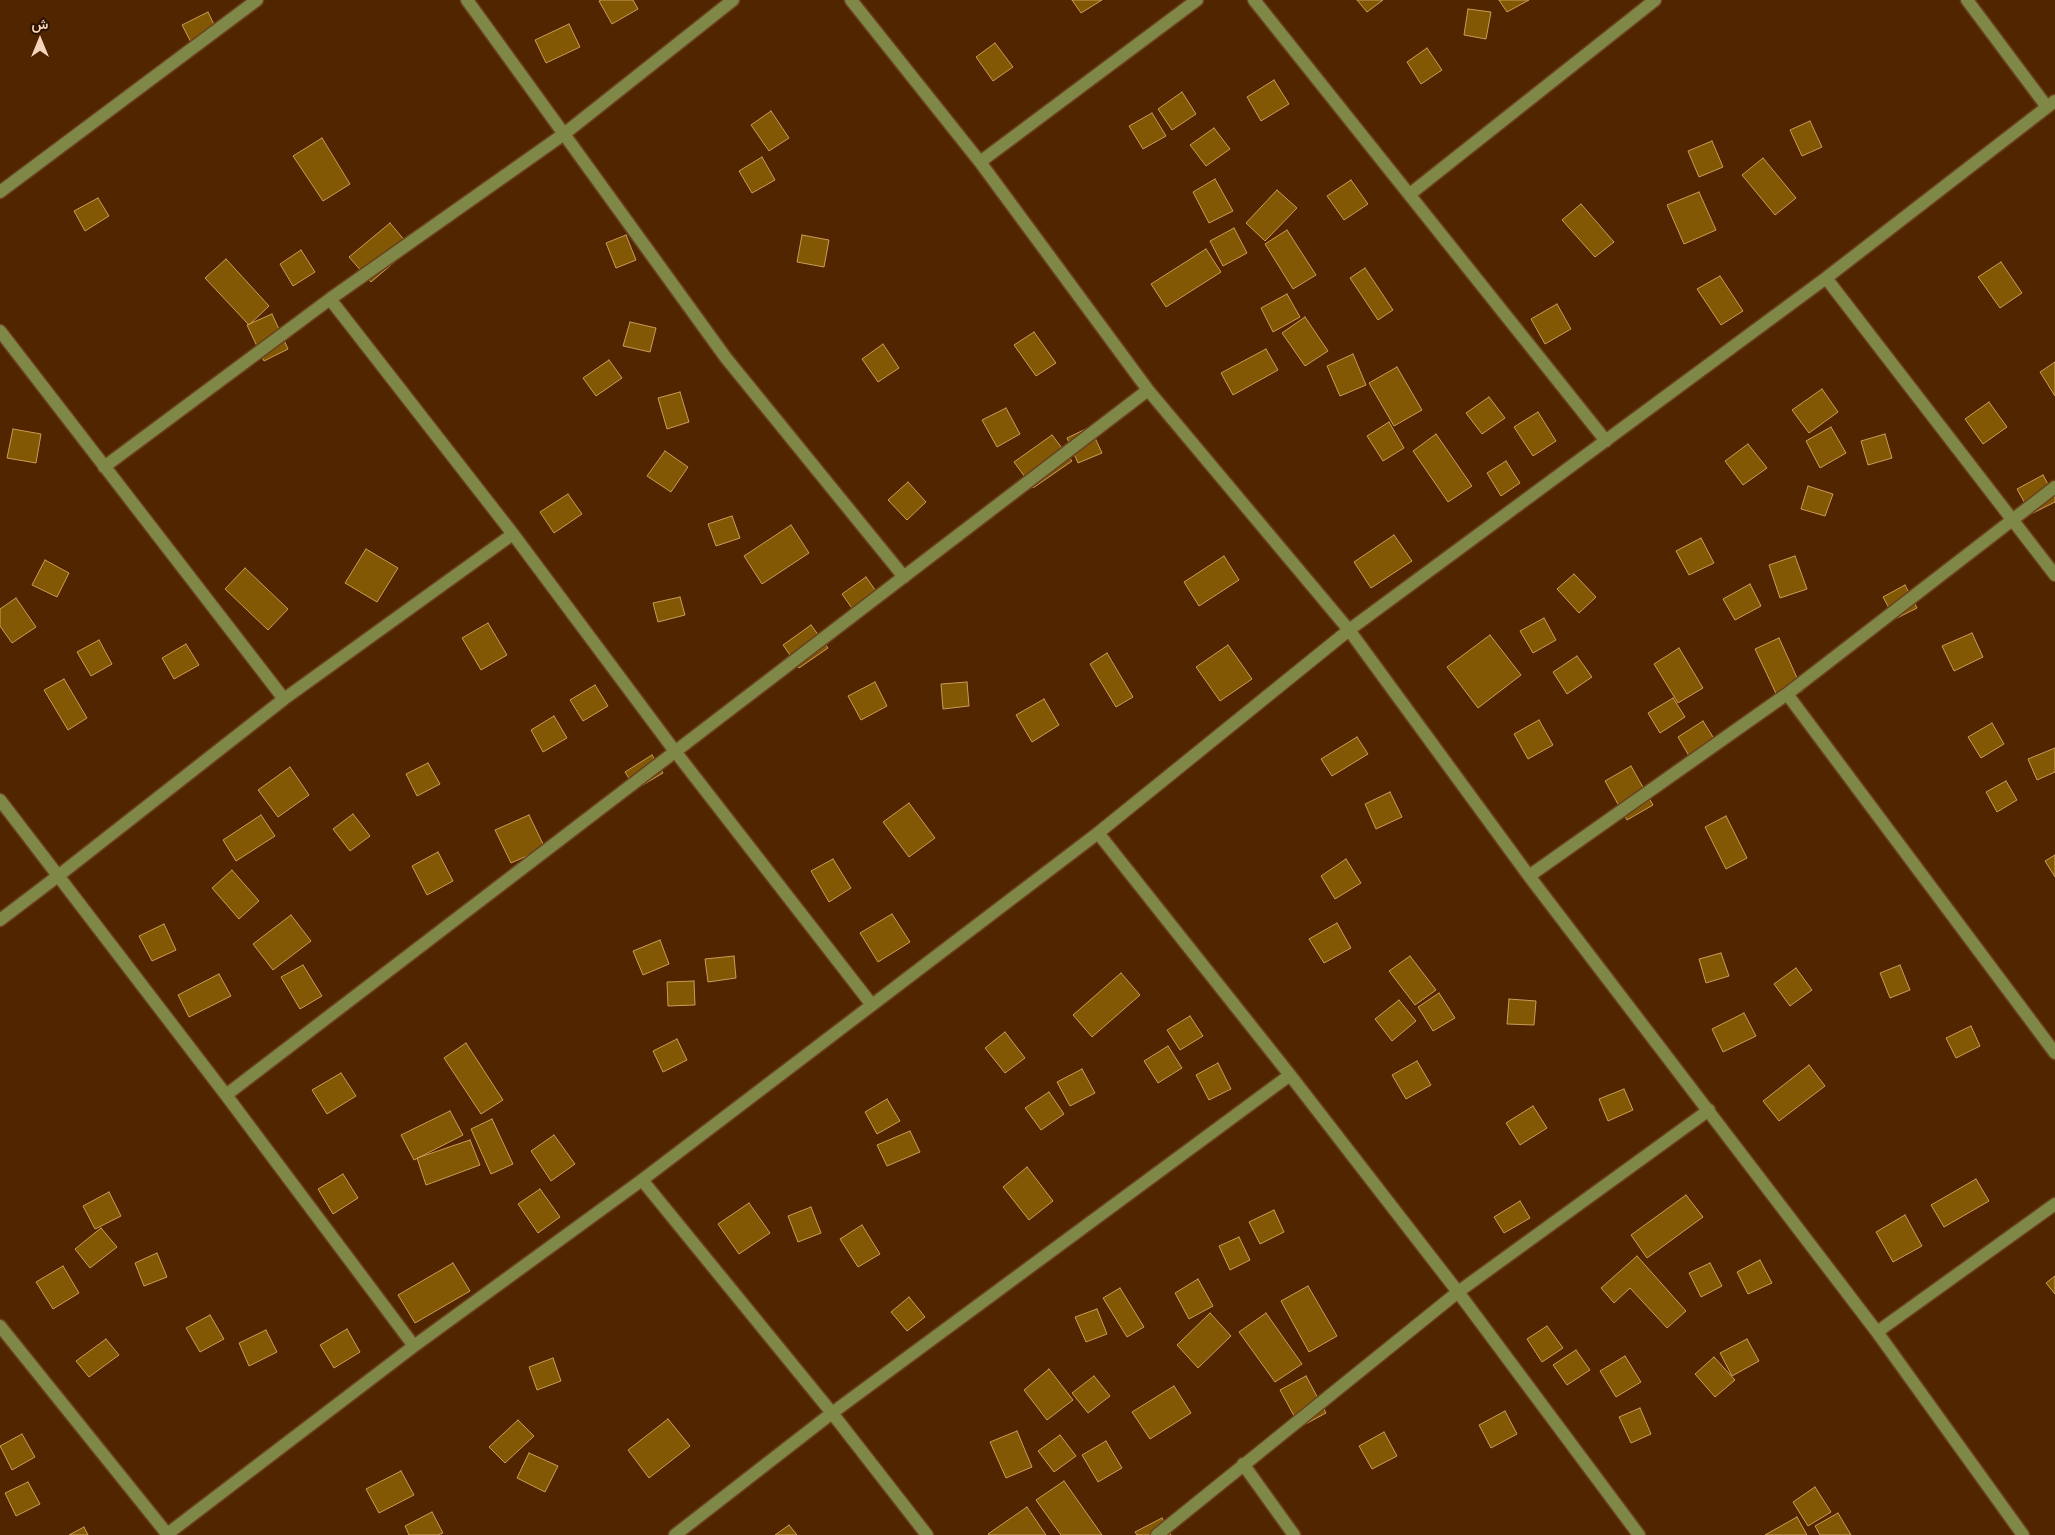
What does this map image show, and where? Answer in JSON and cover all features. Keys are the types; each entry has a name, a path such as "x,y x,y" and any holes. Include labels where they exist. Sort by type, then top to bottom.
{"street":[{"path":"0,192 257,0"},
{"path":"468,0 726,358 904,577"},
{"path":"104,467 330,299 564,134 733,0"},
{"path":"851,0 980,162 1148,390 1349,630 1529,876 1878,1332 2023,1535"},
{"path":"980,162 1197,0"},
{"path":"1254,0 1606,441"},
{"path":"1410,194 1655,0"},
{"path":"0,1326 167,1535 414,1346 642,1180 1098,833 1349,630 1826,278 2051,104 1967,0"},
{"path":"1826,278 2055,575"},
{"path":"330,299 513,534 674,750 872,1005"},
{"path":"0,331 284,699"},
{"path":"226,1095 674,750 1148,390"},
{"path":"1529,876 1787,694 2055,487"},
{"path":"0,920 284,699 513,534"},
{"path":"1787,694 2055,1053"},
{"path":"0,800 226,1095 414,1346"},
{"path":"1098,833 1290,1075 1458,1292 1639,1535"},
{"path":"675,1535 832,1413 1290,1075"},
{"path":"1157,1535 1458,1292 1709,1110"},
{"path":"642,1180 832,1413 928,1535"},
{"path":"1878,1332 2055,1204"},
{"path":"1243,1464 1294,1535"}],"building":[{"path":"633,0 638,9 612,24 599,1"},
{"path":"1072,0 1102,0 1081,13"},
{"path":"1357,0 1383,0 1367,12"},
{"path":"1499,0 1529,0 1507,12"},
{"path":"1468,9 1491,12 1486,39 1464,35"},
{"path":"208,12 219,35 194,48 182,25"},
{"path":"569,24 580,47 546,63 535,40"},
{"path":"995,43 1013,67 993,81 976,57"},
{"path":"1427,48 1442,70 1421,84 1407,62"},
{"path":"1274,80 1289,104 1261,121 1247,97"},
{"path":"1182,92 1196,114 1172,130 1158,109"},
{"path":"771,111 789,138 769,151 751,125"},
{"path":"1152,113 1166,136 1143,149 1129,126"},
{"path":"1810,121 1822,147 1802,156 1790,130"},
{"path":"1214,128 1230,149 1206,166 1190,145"},
{"path":"322,138 350,184 323,201 293,156"},
{"path":"1712,141 1723,167 1699,177 1688,151"},
{"path":"762,157 775,180 752,193 739,171"},
{"path":"1763,158 1796,198 1775,215 1742,175"},
{"path":"1215,179 1233,211 1209,223 1193,192"},
{"path":"1351,180 1368,204 1344,220 1327,196"},
{"path":"1277,190 1297,208 1265,241 1246,223"},
{"path":"1699,192 1716,230 1684,244 1667,205"},
{"path":"98,198 109,216 85,231 74,211"},
{"path":"1581,204 1614,242 1595,257 1562,220"},
{"path":"390,223 411,248 371,282 349,257"},
{"path":"1234,228 1247,253 1223,266 1210,241"},
{"path":"1287,230 1316,275 1293,289 1265,244"},
{"path":"626,235 636,260 616,268 606,243"},
{"path":"802,235 829,240 824,267 797,262"},
{"path":"1206,249 1221,272 1166,307 1151,284"},
{"path":"301,250 315,272 293,286 280,264"},
{"path":"226,259 269,306 249,325 205,278"},
{"path":"2001,262 2022,293 2000,308 1978,277"},
{"path":"1365,268 1393,310 1378,320 1350,278"},
{"path":"1720,276 1743,311 1721,325 1697,289"},
{"path":"1287,294 1300,317 1273,332 1261,308"},
{"path":"1557,304 1571,329 1545,344 1531,319"},
{"path":"272,314 288,349 264,361 247,325"},
{"path":"1305,317 1328,351 1305,366 1282,333"},
{"path":"630,322 656,328 650,352 623,346"},
{"path":"1034,332 1056,363 1036,376 1014,345"},
{"path":"883,344 899,368 878,382 862,359"},
{"path":"1266,349 1278,370 1233,395 1221,373"},
{"path":"1353,354 1366,385 1340,396 1327,366"},
{"path":"609,360 622,378 596,396 583,378"},
{"path":"2055,362 2055,396 2040,372"},
{"path":"1397,367 1422,410 1394,426 1369,383"},
{"path":"1822,389 1838,412 1809,433 1792,410"},
{"path":"680,392 689,422 667,429 658,398"},
{"path":"1489,397 1505,418 1482,434 1466,413"},
{"path":"1989,402 2007,427 1983,444 1965,419"},
{"path":"1006,408 1020,434 997,447 982,420"},
{"path":"1538,412 1556,441 1533,456 1514,427"},
{"path":"1389,422 1404,448 1383,461 1367,436"},
{"path":"1090,427 1102,453 1078,463 1067,438"},
{"path":"1831,427 1846,453 1820,468 1806,441"},
{"path":"13,429 41,434 36,463 7,458"},
{"path":"1436,434 1472,486 1448,502 1413,451"},
{"path":"1885,434 1892,458 1868,465 1861,441"},
{"path":"1052,435 1072,461 1033,488 1014,462"},
{"path":"1748,444 1767,468 1743,485 1725,461"},
{"path":"665,451 688,467 671,492 647,476"},
{"path":"1506,461 1520,483 1501,496 1487,473"},
{"path":"2043,475 2055,497 2055,502 2031,514 2017,489"},
{"path":"908,482 926,502 907,520 888,500"},
{"path":"1808,486 1833,494 1825,516 1801,509"},
{"path":"568,494 582,514 554,533 540,512"},
{"path":"732,516 740,538 716,546 708,524"},
{"path":"791,525 809,553 762,584 744,556"},
{"path":"1394,535 1412,561 1371,588 1354,562"},
{"path":"1701,538 1714,563 1689,575 1676,551"},
{"path":"366,549 398,568 377,602 345,583"},
{"path":"1224,556 1239,580 1199,606 1184,582"},
{"path":"1795,556 1807,589 1780,598 1769,565"},
{"path":"45,560 69,573 57,597 32,585"},
{"path":"245,568 288,609 268,630 225,589"},
{"path":"1574,574 1596,597 1579,613 1557,589"},
{"path":"866,577 880,597 856,614 842,594"},
{"path":"1750,584 1761,606 1735,620 1723,599"},
{"path":"1905,585 1917,608 1895,619 1883,597"},
{"path":"680,597 685,615 658,622 653,603"},
{"path":"16,598 36,627 12,643 0,626 0,609"},
{"path":"1544,618 1556,640 1533,653 1520,631"},
{"path":"488,623 507,655 481,670 462,638"},
{"path":"811,625 828,648 799,668 783,645"},
{"path":"1972,633 1983,657 1954,671 1942,646"},
{"path":"1490,635 1521,675 1478,708 1447,667"},
{"path":"1779,638 1803,691 1780,702 1755,649"},
{"path":"99,640 112,664 91,676 77,652"},
{"path":"186,644 199,665 174,679 162,658"},
{"path":"1228,645 1252,679 1220,701 1196,667"},
{"path":"1679,648 1703,688 1678,703 1654,664"},
{"path":"1107,653 1133,697 1116,707 1090,664"},
{"path":"1577,656 1592,677 1567,694 1553,672"},
{"path":"64,679 87,718 68,730 44,690"},
{"path":"875,682 887,706 861,720 848,696"},
{"path":"967,682 969,706 943,709 941,684"},
{"path":"595,685 608,706 583,721 570,700"},
{"path":"1673,698 1685,717 1660,733 1648,713"},
{"path":"1044,699 1059,725 1032,742 1016,715"},
{"path":"554,716 567,738 543,752 531,730"},
{"path":"1539,720 1553,745 1528,759 1514,734"},
{"path":"1703,721 1718,745 1692,761 1678,737"},
{"path":"1992,723 2004,744 1981,758 1968,737"},
{"path":"1357,737 1368,754 1332,776 1321,759"},
{"path":"2055,748 2055,772 2037,780 2028,759"},
{"path":"652,755 663,773 636,789 625,772"},
{"path":"428,763 440,784 417,796 406,774"},
{"path":"1631,766 1653,805 1627,820 1605,781"},
{"path":"290,767 309,795 278,817 258,790"},
{"path":"2006,781 2017,800 1997,812 1986,792"},
{"path":"1390,792 1402,817 1376,829 1365,804"},
{"path":"909,803 935,838 909,857 883,822"},
{"path":"353,814 370,836 350,851 333,829"},
{"path":"261,815 275,836 236,861 223,840"},
{"path":"529,815 545,848 511,863 495,830"},
{"path":"1726,816 1747,858 1726,869 1705,827"},
{"path":"438,852 453,881 427,895 412,866"},
{"path":"2055,855 2055,877 2045,861"},
{"path":"833,859 851,888 829,902 811,871"},
{"path":"1346,859 1361,883 1335,899 1321,876"},
{"path":"232,870 259,901 239,919 212,888"},
{"path":"892,914 910,942 878,962 860,933"},
{"path":"291,915 311,941 273,970 253,944"},
{"path":"1337,923 1351,948 1324,963 1309,939"},
{"path":"164,924 176,950 152,961 139,936"},
{"path":"660,940 669,964 643,975 633,951"},
{"path":"1721,953 1729,976 1706,983 1699,959"},
{"path":"734,956 736,978 708,982 705,959"},
{"path":"1410,956 1436,990 1415,1005 1389,971"},
{"path":"303,965 322,996 300,1009 281,977"},
{"path":"1900,965 1910,990 1890,998 1880,973"},
{"path":"1796,968 1812,990 1790,1006 1774,984"},
{"path":"1121,973 1140,995 1092,1037 1073,1015"},
{"path":"219,974 231,996 189,1017 178,995"},
{"path":"694,981 695,1005 668,1006 667,982"},
{"path":"1439,993 1455,1018 1433,1031 1418,1007"},
{"path":"1509,999 1536,1001 1534,1025 1507,1024"},
{"path":"1399,1000 1416,1021 1392,1041 1375,1019"},
{"path":"1744,1013 1756,1036 1723,1052 1712,1029"},
{"path":"1190,1016 1203,1036 1180,1050 1167,1030"},
{"path":"1971,1026 1980,1046 1956,1058 1946,1038"},
{"path":"1005,1032 1025,1058 1005,1073 985,1048"},
{"path":"677,1039 687,1060 663,1072 653,1051"},
{"path":"466,1043 503,1100 481,1114 444,1058"},
{"path":"1168,1046 1182,1068 1158,1083 1144,1061"},
{"path":"1417,1061 1431,1085 1406,1099 1392,1075"},
{"path":"1218,1063 1231,1089 1209,1100 1196,1075"},
{"path":"1809,1065 1825,1086 1779,1121 1763,1101"},
{"path":"1082,1069 1095,1093 1070,1106 1057,1082"},
{"path":"341,1073 356,1096 327,1114 312,1090"},
{"path":"1624,1089 1633,1110 1608,1121 1599,1099"},
{"path":"1049,1092 1064,1114 1041,1130 1025,1108"},
{"path":"887,1099 900,1121 877,1134 865,1112"},
{"path":"1533,1106 1547,1128 1520,1145 1506,1123"},
{"path":"450,1111 463,1135 414,1160 401,1135"},
{"path":"492,1119 513,1164 491,1174 471,1129"},
{"path":"910,1131 920,1152 887,1166 877,1145"},
{"path":"554,1135 575,1164 551,1181 531,1151"},
{"path":"470,1140 480,1165 426,1185 417,1158"},
{"path":"1027,1167 1053,1201 1029,1220 1003,1187"},
{"path":"343,1174 358,1198 333,1214 318,1189"},
{"path":"1976,1179 1989,1201 1944,1227 1931,1205"},
{"path":"540,1189 560,1217 538,1233 518,1204"},
{"path":"109,1192 121,1216 95,1229 83,1206"},
{"path":"1686,1195 1703,1217 1647,1258 1631,1235"},
{"path":"1520,1201 1530,1218 1504,1233 1494,1217"},
{"path":"749,1203 770,1233 739,1254 718,1224"},
{"path":"811,1207 821,1233 798,1242 788,1216"},
{"path":"1274,1210 1284,1232 1260,1244 1249,1222"},
{"path":"1905,1215 1922,1246 1893,1262 1876,1232"},
{"path":"862,1225 880,1254 858,1267 840,1239"},
{"path":"101,1228 117,1247 90,1268 75,1249"},
{"path":"1239,1237 1250,1260 1230,1270 1219,1246"},
{"path":"157,1253 167,1277 144,1286 135,1263"},
{"path":"1637,1256 1686,1311 1667,1328 1630,1288 1614,1303 1601,1288"},
{"path":"1760,1260 1772,1283 1748,1294 1737,1272"},
{"path":"453,1263 470,1291 415,1323 398,1295"},
{"path":"1710,1263 1722,1286 1701,1297 1689,1273"},
{"path":"63,1266 79,1293 53,1309 36,1282"},
{"path":"2055,1276 2055,1294 2046,1283"},
{"path":"1198,1279 1213,1306 1189,1319 1175,1293"},
{"path":"1308,1286 1337,1336 1309,1352 1281,1301"},
{"path":"1120,1288 1144,1327 1127,1337 1103,1298"},
{"path":"909,1297 925,1317 907,1331 891,1312"},
{"path":"1097,1309 1107,1334 1086,1342 1075,1317"},
{"path":"1210,1313 1231,1336 1198,1368 1177,1345"},
{"path":"1266,1313 1302,1364 1275,1382 1239,1332"},
{"path":"210,1315 224,1339 200,1352 186,1328"},
{"path":"1547,1326 1563,1348 1542,1362 1527,1339"},
{"path":"347,1329 360,1352 334,1368 320,1345"},
{"path":"266,1330 277,1352 249,1366 239,1343"},
{"path":"106,1339 119,1355 89,1377 76,1361"},
{"path":"1747,1339 1759,1361 1732,1376 1720,1353"},
{"path":"1576,1350 1590,1370 1567,1385 1553,1365"},
{"path":"1625,1356 1641,1382 1616,1397 1600,1371"},
{"path":"1714,1357 1735,1380 1715,1397 1695,1374"},
{"path":"553,1358 561,1381 537,1390 529,1367"},
{"path":"1049,1369 1073,1400 1047,1420 1024,1390"},
{"path":"1094,1376 1110,1396 1088,1413 1072,1393"},
{"path":"1306,1376 1326,1413 1300,1427 1280,1390"},
{"path":"1174,1386 1191,1413 1150,1439 1132,1412"},
{"path":"1640,1408 1651,1434 1631,1443 1619,1417"},
{"path":"1505,1411 1517,1434 1491,1448 1479,1425"},
{"path":"668,1419 690,1446 649,1478 628,1450"},
{"path":"518,1420 534,1436 505,1463 489,1447"},
{"path":"1017,1431 1032,1467 1006,1478 990,1442"},
{"path":"1384,1432 1397,1456 1372,1469 1359,1446"},
{"path":"22,1434 35,1457 12,1470 0,1446"},
{"path":"1060,1435 1076,1456 1054,1472 1038,1451"},
{"path":"1106,1441 1122,1468 1098,1482 1082,1455"},
{"path":"529,1453 558,1466 545,1492 517,1478"},
{"path":"401,1471 414,1495 379,1513 366,1489"},
{"path":"1064,1481 1102,1535 1061,1535 1036,1500"},
{"path":"28,1482 40,1504 16,1516 5,1493"},
{"path":"1815,1487 1831,1512 1808,1526 1793,1502"},
{"path":"1027,1507 1046,1535 988,1534"},
{"path":"432,1512 443,1533 438,1535 409,1535 405,1526"},
{"path":"1838,1513 1851,1535 1820,1535 1815,1526"},
{"path":"1797,1517 1807,1535 1765,1535"},
{"path":"1162,1518 1171,1535 1137,1535 1135,1532"},
{"path":"789,1525 797,1535 775,1535"},
{"path":"84,1527 88,1535 69,1535"}]}
